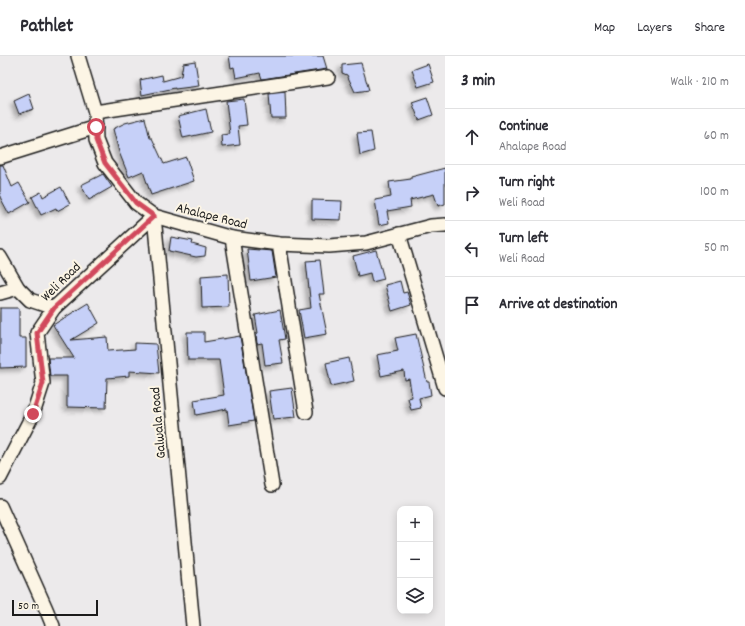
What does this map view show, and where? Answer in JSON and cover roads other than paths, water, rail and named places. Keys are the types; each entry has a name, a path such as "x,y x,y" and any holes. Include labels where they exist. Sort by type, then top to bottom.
{"street":[{"name":"Ahalape Road","path":"78,56 94,112 96,140 105,163 136,203 154,216 232,238 279,244 329,246 366,243 431,226 445,225"},
{"path":"94,112 328,77"},
{"path":"0,158 96,127"},
{"name":"Weli Road","path":"0,478 33,414 43,383 37,333 54,308 154,216"},
{"name":"Galwala Road","path":"154,216 193,626"},
{"path":"399,234 445,388"},
{"path":"232,238 272,485"},
{"path":"279,244 306,412"},
{"path":"0,257 18,288 30,300 54,308"},
{"path":"0,293 18,288"},
{"path":"0,506 53,626"}]}
